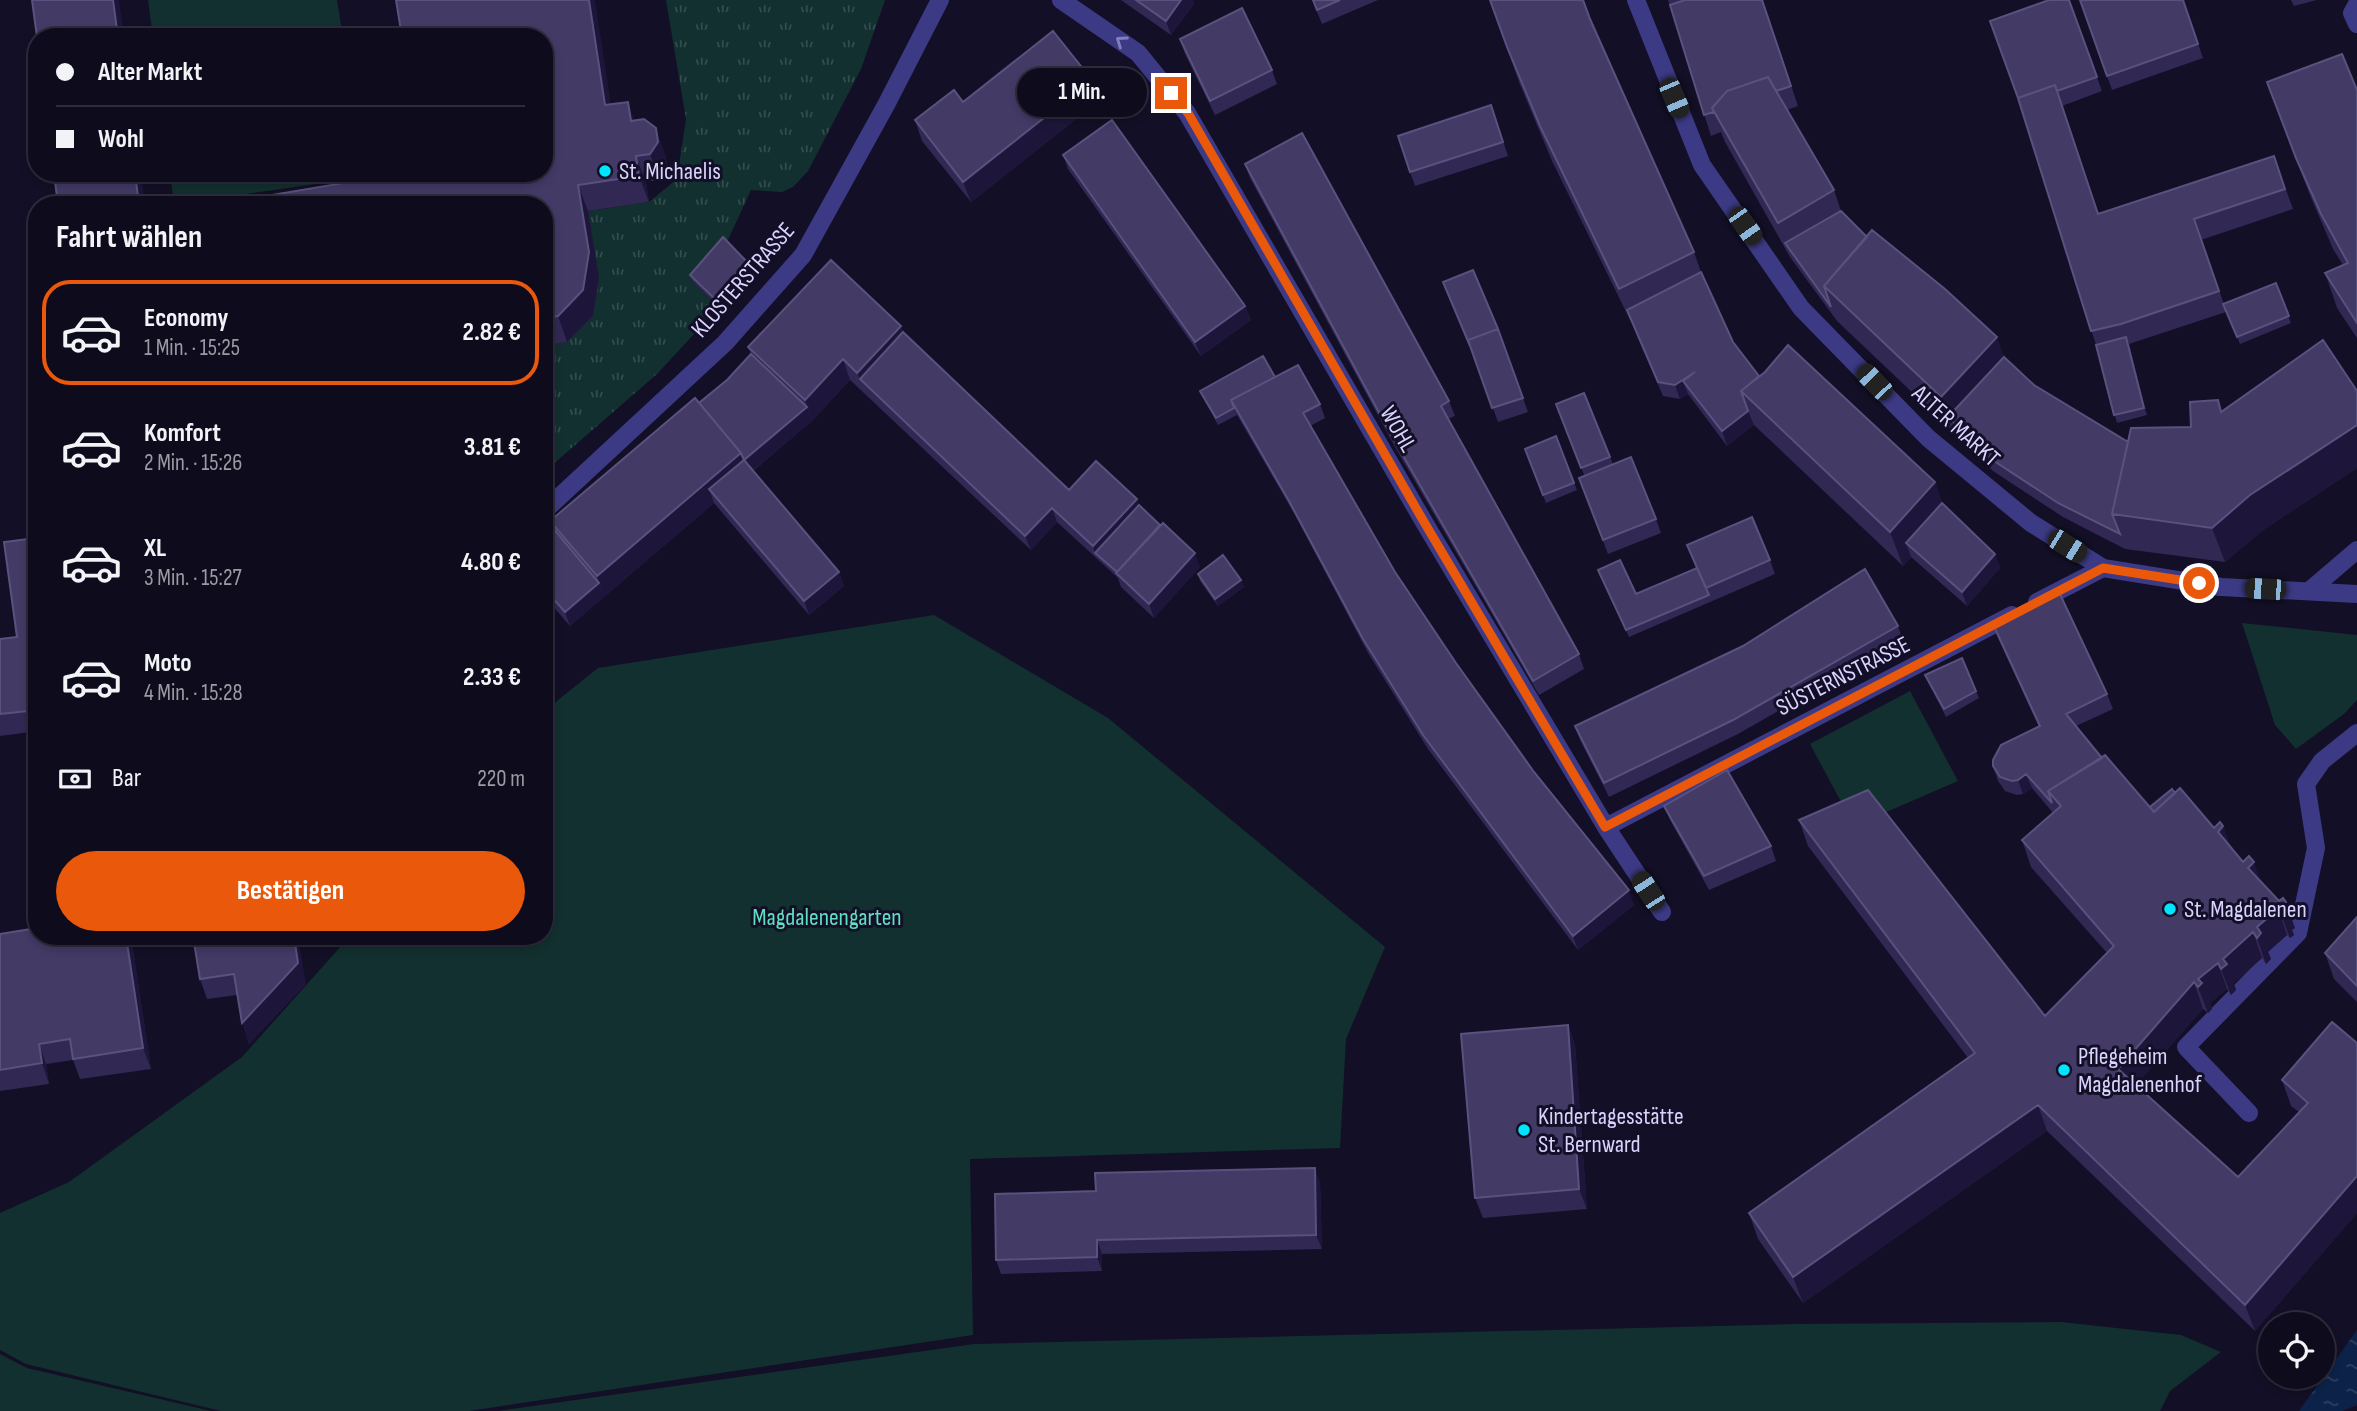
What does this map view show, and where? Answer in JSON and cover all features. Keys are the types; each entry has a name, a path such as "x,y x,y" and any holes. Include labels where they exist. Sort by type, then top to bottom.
{"street":[{"name":"KLOSTERSTRASSE","path":"553,503 724,342 803,255 886,105 940,0"},
{"name":"WOHL","path":"1061,0 1138,53 1188,113 1431,534 1605,827 1662,912"},
{"name":"ALTER MARKT","path":"1636,0 1702,165 1801,308 1928,438 2031,523 2103,568 2221,587 2357,594"},
{"path":"2357,4 2352,13 2357,23"},
{"path":"2309,591 2357,550"},
{"name":"SÜSTERNSTRASSE","path":"1605,827 2103,568"},
{"path":"2249,1113 2186,1047 2298,933 2316,848 2306,784 2322,761 2357,733"}],"green space":[{"path":"148,0 337,0 342,28 152,28"},
{"path":"666,0 885,0 861,69 808,171 793,187 782,192 751,190 726,244 693,282 719,307 657,374 553,464 553,344 567,342 599,278 588,211 649,202 677,179 686,119"},
{"path":"171,182 330,182 231,196 173,196"},
{"name":"Magdalenengarten","path":"934,615 1108,718 1385,947 1346,1039 1340,1148 970,1159 973,1335 469,1411 221,1411 26,1364 0,1350 0,1213 69,1182 242,1057 342,945 553,945 553,705 598,668"},
{"path":"2242,623 2357,635 2357,700 2344,714 2296,749 2275,725"},
{"path":"1910,691 1958,781 1854,826 1810,744"},
{"path":"2061,1322 2181,1335 2221,1352 2170,1391 2160,1411 498,1411 974,1344 1797,1324"},
{"path":"0,1354 27,1368 211,1411 0,1411"}],"water":[{"path":"2357,1330 2357,1405 2342,1411 2299,1411 2315,1389 2335,1389 2335,1361"}],"building":[{"path":"32,0 113,0 117,28 36,28"},
{"name":"St. Michaelis","path":"396,0 589,0 605,105 628,102 631,121 644,119 656,128 658,142 650,154 636,156 639,176 578,185 589,252 583,290 558,316 553,317 553,196 266,196 350,182 553,182 553,28 401,28"},
{"path":"1136,0 1181,0 1166,21"},
{"path":"1313,0 1340,0 1317,10"},
{"path":"1490,0 1583,0 1694,252 1619,289 1540,126"},
{"path":"1685,0 1762,0 1791,86 1776,91 1768,77 1727,91 1712,108 1714,112 1704,115 1670,5"},
{"path":"2049,0 2069,0 2097,77 2057,91 2055,85 2018,98 1990,21"},
{"path":"2080,0 2183,0 2198,44 2107,76"},
{"path":"1242,8 1272,70 1210,101 1180,39"},
{"path":"1053,31 1092,80 963,182 915,120 954,90 963,102"},
{"path":"2342,54 2357,90 2357,323 2325,273 2348,263 2321,214 2267,82"},
{"path":"1768,77 1834,190 1778,223 1712,108 1727,91"},
{"path":"2055,85 2098,214 2274,156 2285,189 2194,219 2219,291 2121,324 2091,331 2018,98"},
{"path":"1491,105 1503,142 1410,172 1398,136"},
{"path":"1112,120 1245,306 1195,342 1063,155"},
{"path":"1302,133 1449,401 1441,406 1579,654 1533,681 1390,433 1245,164"},
{"path":"55,182 136,182 138,196 57,196"},
{"path":"1841,211 1867,237 1824,286 1831,307 1785,243"},
{"path":"1872,230 1945,289 1997,337 1941,397 1824,286"},
{"path":"723,237 750,265 716,300 690,275"},
{"path":"831,260 901,326 857,373 843,359 805,400 748,347"},
{"path":"1473,270 1498,329 1468,340 1470,346 1443,282"},
{"path":"1701,272 1733,342 1759,376 1741,391 1748,411 1722,431 1683,381 1695,372 1675,385 1658,382 1627,310"},
{"path":"2276,283 2289,316 2237,337 2223,304"},
{"path":"1498,329 1523,398 1492,408 1468,340"},
{"path":"903,332 1069,490 1096,461 1137,499 1093,546 1052,508 1025,536 860,379"},
{"path":"2126,337 2144,408 2114,415 2096,345"},
{"path":"2323,340 2357,391 2357,425 2250,495 2212,528 2112,514 2131,428 2191,427 2190,402 2218,400 2221,412"},
{"path":"1788,345 1935,482 1890,532 1741,391 1765,372"},
{"path":"751,354 807,407 744,460 699,403 727,380"},
{"path":"1263,356 1275,377 1231,400 1234,408 1216,418 1200,391"},
{"path":"2004,357 2034,385 2128,442 2112,514 2120,534 2058,503 1988,457 1948,417"},
{"path":"1298,365 1320,404 1303,413 1395,572 1534,772 1629,890 1573,936 1423,735 1363,639 1231,400"},
{"path":"1584,393 1610,457 1581,468 1556,404"},
{"path":"695,398 741,453 597,576 553,525 553,518"},
{"path":"1556,436 1574,483 1543,495 1525,449"},
{"path":"1631,457 1656,519 1603,540 1579,478"},
{"path":"744,460 839,572 804,601 709,489"},
{"path":"1942,503 1995,554 1962,592 1906,543"},
{"path":"1139,505 1160,525 1117,572 1095,553"},
{"path":"1752,517 1770,560 1706,588 1687,545"},
{"path":"1163,523 1195,553 1149,604 1116,573"},
{"path":"553,528 599,583 565,612 553,598"},
{"path":"28,539 28,711 0,714 0,639 17,637 4,542"},
{"path":"1223,555 1241,580 1215,599 1198,574"},
{"path":"1620,560 1636,594 1697,568 1709,595 1626,630 1598,570"},
{"path":"1865,569 1898,626 1733,720 1604,783 1575,726 1743,646"},
{"path":"2058,590 2107,694 2066,714 2102,758 2048,791 2052,803 2026,774 2012,781 2000,777 1993,766 1993,760 2001,745 2040,726 1992,622"},
{"path":"1962,658 1976,691 1944,709 1925,675"},
{"path":"2105,755 2154,812 2180,788 2214,828 2220,822 2223,826 2218,832 2243,862 2249,856 2254,862 2248,868 2279,901 2283,898 2286,902 2280,912 2278,909 2257,927 2261,933 2257,938 2253,932 2223,959 2227,964 2221,969 2218,963 2198,979 2202,983 2198,987 2194,982 2118,1069 2238,1177 2308,1103 2282,1080 2332,1022 2357,1043 2357,1176 2245,1305 2038,1105 1793,1277 1749,1213 1975,1053 1799,820 1868,790 2045,1016 2114,946 2022,840 2061,806 2048,791"},
{"path":"1727,770 1771,846 1704,876 1664,806"},
{"path":"2172,789 2175,793 2154,812 2150,807"},
{"path":"2357,917 2357,986 2325,953"},
{"path":"28,929 28,945 127,945 143,1048 73,1059 70,1039 39,1044 42,1063 0,1070 0,934"},
{"path":"194,945 295,945 298,963 242,1023 234,974 200,979"},
{"path":"1568,1025 1579,1189 1475,1198 1461,1034"},
{"path":"1315,1168 1316,1235 1097,1240 1097,1257 996,1260 995,1194 1096,1191 1095,1173"}],"place":[{"name":"St. Michaelis","path":"605,171"},
{"name":"St. Magdalenen","path":"2170,909"},
{"name":"Pflegeheim Magdalenenhof","path":"2064,1070"},
{"name":"Kindertagesstätte St. Bernward","path":"1524,1130"}],"route":[{"path":"1171,93 1188,113 1424,522 1605,827 2103,568 2199,583"}]}
